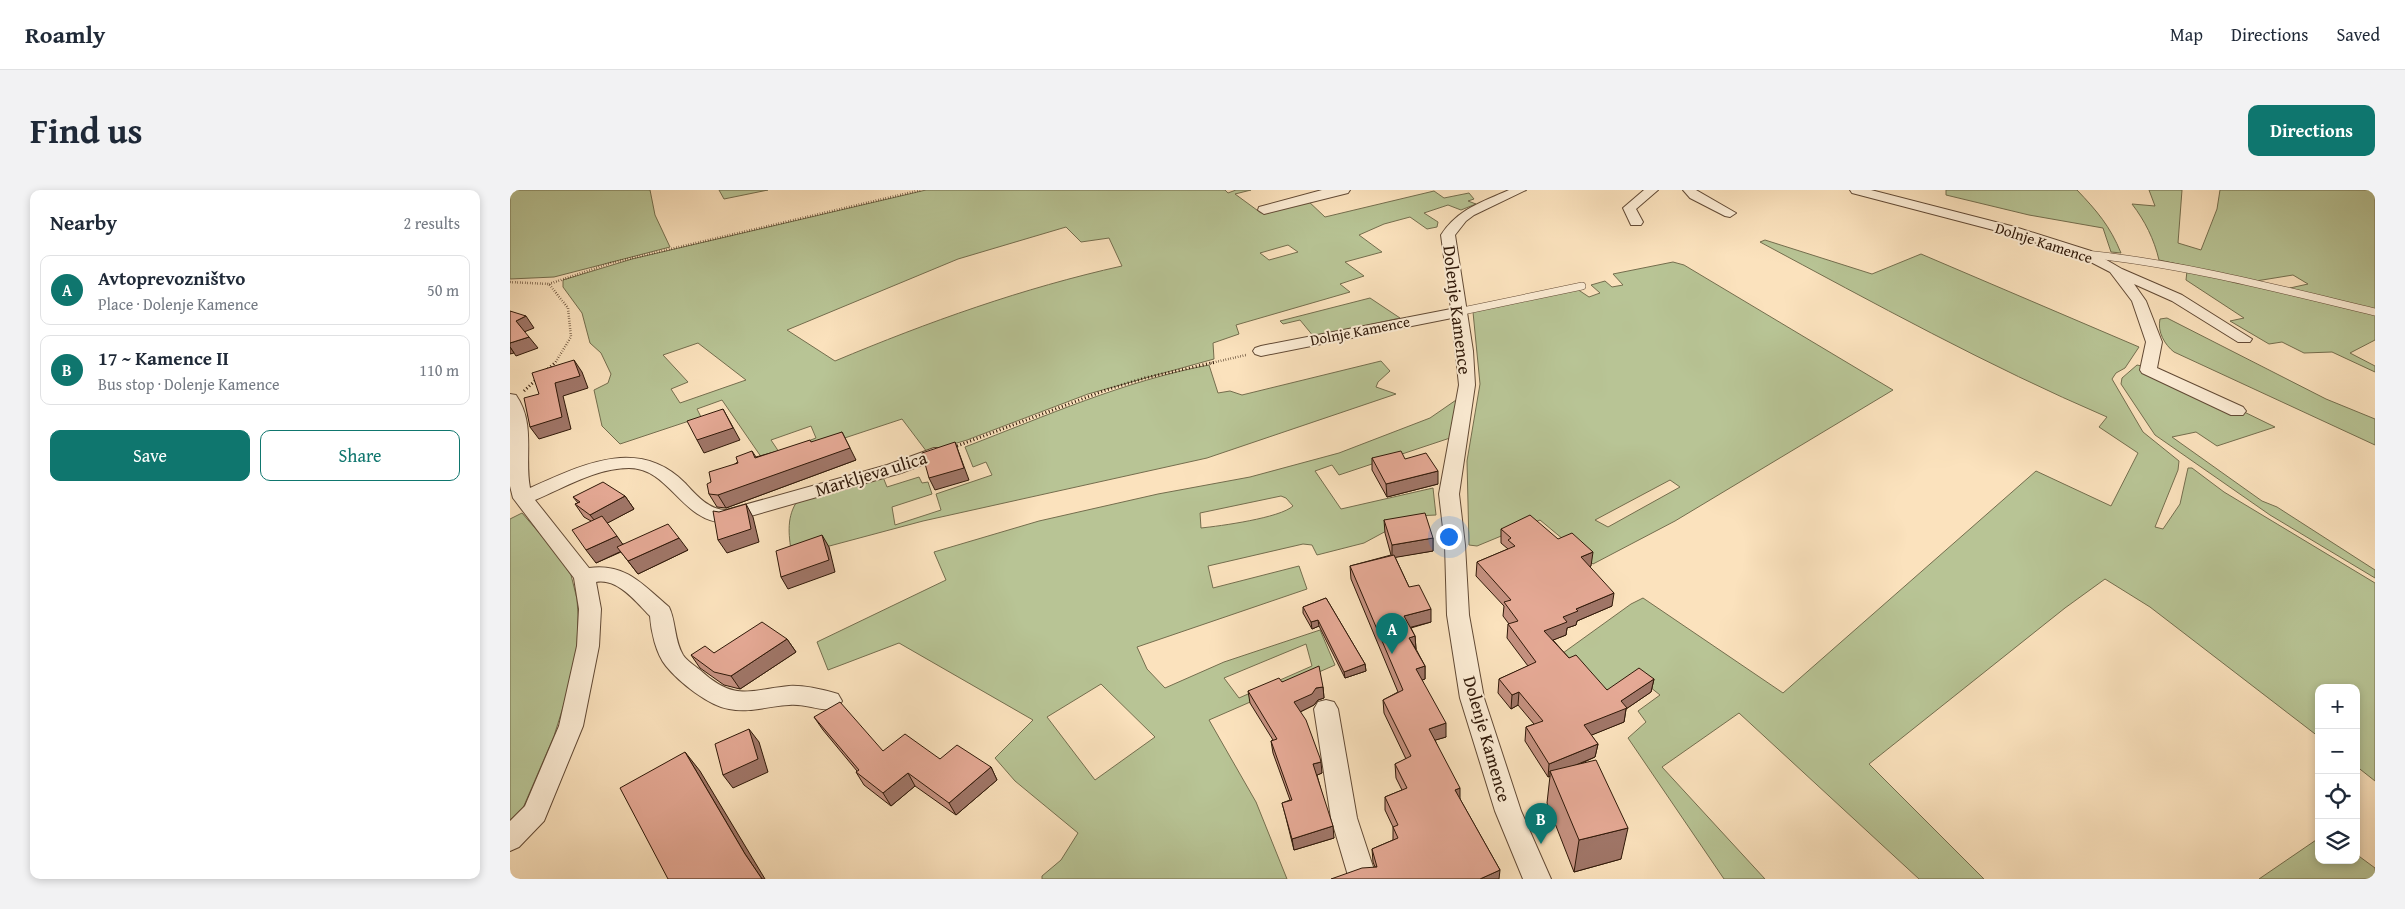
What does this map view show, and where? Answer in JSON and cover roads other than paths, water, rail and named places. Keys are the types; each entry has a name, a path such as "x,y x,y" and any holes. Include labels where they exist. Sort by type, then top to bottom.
{"street":[{"path":"1264,210 1321,194 1344,190"},
{"name":"Dolenje Kamence","path":"1520,190 1462,216 1452,225 1448,235 1465,351 1467,385 1449,494 1455,545 1458,615 1472,698 1508,811 1537,879"},
{"path":"1636,222 1629,208 1652,190"},
{"path":"1689,190 1694,195 1730,213"},
{"name":"Dolnje Kamence","path":"1856,190 2010,230 2086,254 2118,272 2139,301 2154,342 2148,370 2237,412"},
{"path":"2118,272 2177,298 2244,339"},
{"name":"Dolnje Kamence","path":"1261,351 1458,312"},
{"path":"510,839 535,813 571,726 588,646 590,598 584,576 518,489 520,432 516,411 511,400"},
{"name":"Markljeva ulica","path":"523,498 610,465 643,464 663,471 696,504 708,513 722,516 740,513 894,469 940,452"},
{"path":"584,576 605,573 628,583 661,613 662,628 674,660 701,685 727,700 752,702 791,695 830,701"},
{"path":"1326,710 1344,818 1363,879"}],"lane":[{"path":"2086,254 2146,260 2256,283 2375,312"},
{"path":"1458,312 1582,286"}],"place":[{"name":"Avtoprevozništvo","path":"1392,654"},
{"name":"17 ~ Kamence II","path":"1541,844"}]}
